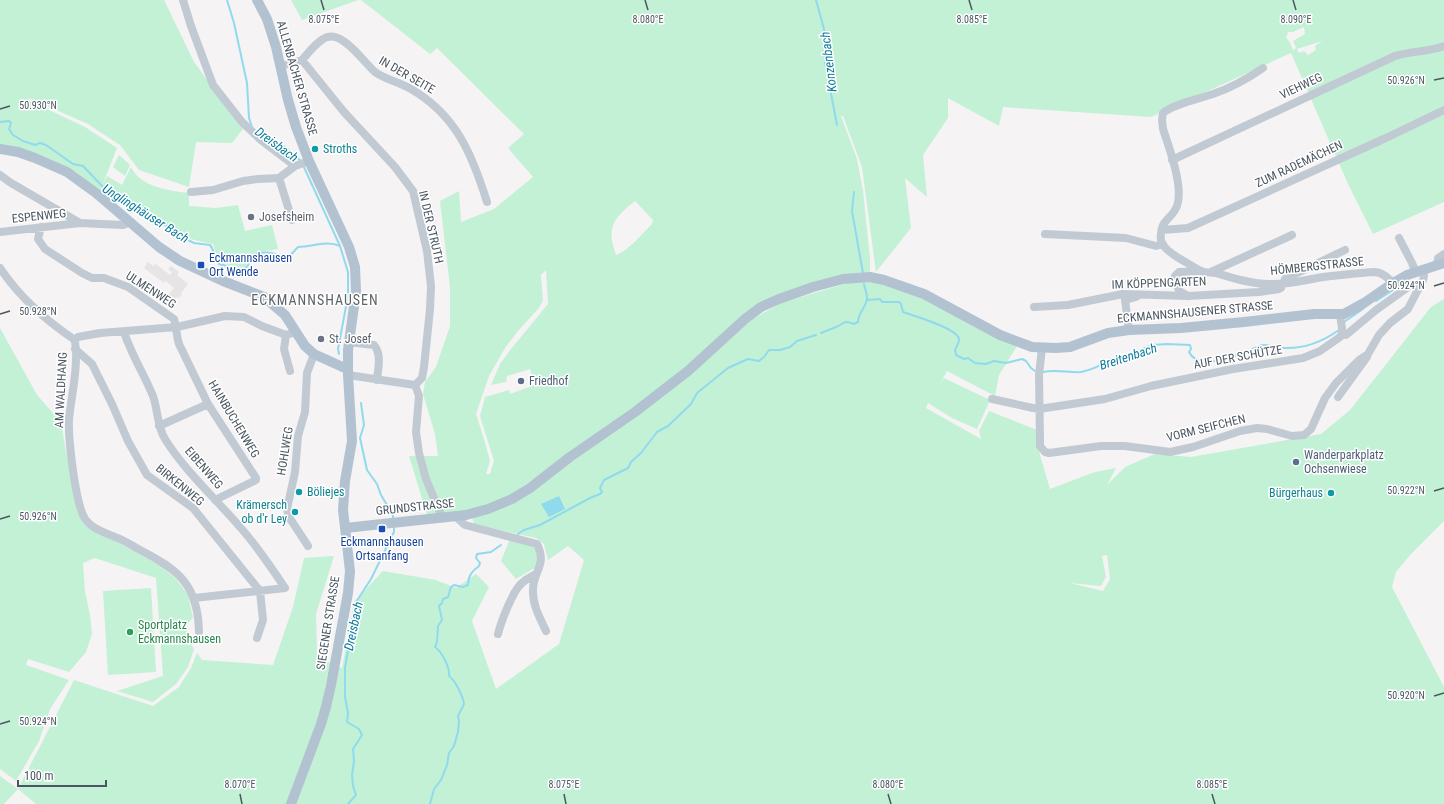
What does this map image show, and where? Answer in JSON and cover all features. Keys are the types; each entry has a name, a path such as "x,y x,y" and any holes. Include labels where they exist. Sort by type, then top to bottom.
{"main road":[{"name":"ALLENBACHER STRASSE","path":"257,0 267,19 281,66 302,164 350,247 356,267 356,291 348,342 347,372"},
{"path":"0,149 18,152 67,172 96,193 159,247 180,261 223,281 264,297 285,315 291,333 305,346 314,354 347,372"},
{"name":"ECKMANNSHAUSENER STRASSE","path":"855,277 870,277 884,280 924,294 1000,335 1032,347 1042,348 1070,347 1108,334 1129,330 1181,328 1314,314 1340,315 1359,306 1393,283 1419,270 1441,264"},
{"name":"GRUNDSTRASSE","path":"345,528 455,516 488,509 512,499 530,488 570,457 635,412 688,371 745,319 761,307 813,287 855,277"},
{"name":"SIEGENER STRASSE","path":"291,804 321,724 332,678 348,593 350,571 343,510 352,441 347,372"}],"street":[{"path":"183,0 213,85 242,122 261,140 302,164 279,178 243,181 213,190 191,192"},
{"name":"IN DER SEITE","path":"302,60 324,38 331,36 337,37 346,42 376,73 410,88 428,100 438,109 460,136 478,171 487,202"},
{"name":"VIEHWEG","path":"1172,160 1395,56 1408,52 1444,46"},
{"path":"281,66 302,60"},
{"name":"IN DER STRUTH","path":"302,60 344,112 395,167 413,191 427,252 431,286 424,367 422,378 415,385"},
{"path":"1045,234 1126,238 1156,246 1163,244 1161,240 1164,223 1174,213 1180,196 1162,120 1163,113 1173,107 1215,94 1246,80 1263,68"},
{"name":"ZUM RADEMÄCHEN","path":"1162,230 1183,229 1192,226 1444,110"},
{"path":"0,175 11,183 80,223"},
{"path":"279,178 292,220"},
{"name":"ESPENWEG","path":"0,232 80,223 123,225 131,222"},
{"name":"ULMENWEG","path":"41,227 38,239 41,245 54,256 92,278 104,278 128,287 174,319 177,327"},
{"path":"1212,272 1292,235"},
{"path":"1399,238 1412,263 1419,270"},
{"name":"HÖMBERGSTRASSE","path":"1163,244 1179,258 1202,271 1212,272 1253,283 1283,284 1333,276 1374,272 1378,272 1388,277 1393,283"},
{"path":"1283,284 1286,279 1345,250"},
{"path":"1441,264 1438,258 1444,254"},
{"name":"BIRKENWEG","path":"0,268 23,299 75,345 92,364 128,441 147,475 193,508 260,591"},
{"name":"VORM SEIFCHEN","path":"1040,409 1040,446 1045,452 1049,453 1101,446 1125,446 1170,452 1193,447 1240,431 1257,428 1267,429 1292,436 1299,436 1308,432 1311,428 1325,398 1336,383 1359,360 1368,354 1383,330 1408,309 1424,276 1419,270"},
{"path":"1188,296 1179,291 1176,276 1177,274 1179,272 1202,271"},
{"name":"IM KÖPPENGARTEN","path":"1034,307 1068,305 1123,294 1188,296 1259,292 1281,288 1283,284"},
{"name":"AUF DER SCHÜTZE","path":"992,399 1040,409 1105,399 1151,386 1233,369 1303,358 1320,351 1342,334 1346,335 1376,310 1411,285 1420,284"},
{"path":"1129,330 1125,300 1139,295"},
{"path":"1340,315 1342,322 1342,334"},
{"name":"AM WALDHANG","path":"199,632 194,598 185,581 160,560 117,537 99,530 87,522 83,514 79,502 73,466 69,420 76,357 75,345 78,336 177,327 225,316 244,317 262,326 291,333"},
{"name":"HAINBUCHENWEG","path":"177,327 176,335 179,344 208,404 256,478 256,480 215,500"},
{"name":"EIBENWEG","path":"124,332 152,395 159,426 165,440 180,460 241,527 285,588 194,598"},
{"path":"290,371 284,349 291,333"},
{"path":"348,342 374,346 377,349 379,356 377,380"},
{"path":"1040,409 1039,375 1042,348"},
{"name":"HOHLWEG","path":"308,546 289,517 287,509 294,472 298,436 305,412 307,373 314,354"},
{"path":"1338,397 1364,363 1368,354"},
{"path":"347,372 377,380 415,385 419,396 416,432 419,453 426,479 442,517"},
{"path":"159,426 208,404"},
{"path":"455,516 465,526 536,544 541,554 541,562 533,584 534,602 546,631"},
{"path":"498,634 499,627 517,588 536,574"},
{"path":"257,638 263,620 260,591"}],"shaded area":[{"path":"148,262 153,266 155,264 157,265 170,275 172,272 168,269 171,266 179,272 177,275 188,284 179,298 177,297 171,305 164,300 174,288 166,281 164,283 144,268"}],"green space":[{"path":"0,0 164,0 194,62 243,129 232,143 196,142 189,187 139,170 120,145 88,124 29,98 28,100 85,127 117,148 102,186 107,176 122,185 131,167 135,174 141,179 156,187 189,193 189,206 216,208 238,205 245,231 272,225 278,249 255,253 244,268 219,263 213,244 194,240 171,231 164,222 122,195 114,204 76,172 38,154 0,145"},
{"path":"291,0 358,0 302,20"},
{"path":"361,0 1444,0 1444,202 1373,234 1348,184 1291,53 1151,117 1003,107 999,126 948,98 948,118 923,155 927,197 905,178 911,228 876,272 862,167 843,116 841,116 857,159 863,191 870,273 760,306 686,370 511,495 485,507 462,512 427,515 409,456 438,456 435,434 423,394 425,382 436,367 450,326 450,287 440,201 459,191 461,222 494,209 533,177 508,148 524,134 437,48 430,54","holes":["1304,27 1305,34 1293,41 1296,48 1293,50 1290,42 1286,38 1288,32 1293,32","1322,41 1315,46 1316,50 1308,55 1304,51 1299,53 1297,49","635,201 653,220 652,224 635,241 621,253 616,255 613,246 612,231 617,218","546,270 548,304 500,364 491,385 506,382 507,376 530,369 535,385 510,394 509,390 485,397 480,416 494,461 490,474 486,474 490,461 476,414 489,376 505,348 543,301 541,275"]},
{"path":"119,155 130,165 125,176 113,167"},
{"path":"851,282 874,282 923,298 1017,346 999,375 995,396 947,371 937,389 944,378 990,400 977,429 952,418 928,403 926,408 981,439 979,431 989,411 1037,430 1040,455 1050,489 1095,472 1116,468 1107,485 1125,467 1155,454 1191,457 1321,434 1350,410 1431,307 1444,299 1444,521 1410,555 1396,572 1392,587 1444,687 1444,804 295,804 337,666 342,668 354,602 383,571 436,580 456,588 476,574 489,587 472,621 496,689 559,644 584,560 568,546 548,560 544,544 536,538 474,524 472,517 528,495 690,373 753,319 781,303","holes":["1107,555 1110,579 1103,591 1070,583 1101,586 1106,577 1102,556"]},
{"path":"0,328 37,395 61,422 79,512 84,524 161,566 176,579 188,595 193,618 187,624 188,639 194,649 188,667 176,684 153,702 117,691 163,676 156,578 95,558 83,563 85,591 92,634 86,652 69,672 28,659 26,665 69,680 50,709 39,741 16,781 0,769"},
{"path":"510,539 535,546 539,553 538,566 516,579 501,561"},
{"path":"334,556 316,614 317,655 330,663 320,714 287,804 36,804 18,789 74,680 153,706 179,687 191,668 197,653 202,660 273,665 293,607 304,558"},
{"name":"Sportplatz Eckmannshausen","path":"151,588 156,672 108,675 103,591"},
{"path":"0,776 18,789 4,804 0,804"}],"water":[{"path":"559,496 565,509 549,517 541,504"}],"waterway":[{"name":"Dreisbach","path":"227,0 234,23 247,83 249,118 252,127"},
{"name":"Konzenbach","path":"816,0 824,29 825,62 837,125"},
{"name":"Unglinghäuser Bach","path":"0,122 9,121 11,123 9,129 13,135 23,141 35,145 40,143 46,145 73,164 83,166 105,189 122,197 162,222 172,232 194,243 210,245 219,264 242,270 247,267 251,258 259,253 272,253 286,260 298,247 324,244 335,244 340,246"},
{"name":"Dreisbach","path":"262,136 285,147 301,161"},
{"name":"Dreisbach","path":"303,165 340,246 348,272 348,296 338,349 339,354"},
{"name":"Konzenbach","path":"854,192 852,211 863,273"},
{"name":"Breitenbach","path":"1376,301 1407,281"},
{"path":"821,333 844,322 854,324 858,322 859,315 867,301 867,294 864,284"},
{"name":"Breitenbach","path":"867,300 880,299 882,302 899,302 903,312 933,322 950,330 959,338 955,350 956,355 964,359 968,358 975,363 986,364 994,361 1006,363 1022,359 1026,361 1035,371"},
{"name":"Breitenbach","path":"1344,322 1363,309"},
{"name":"Breitenbach","path":"1043,372 1081,372 1096,367 1110,359 1117,360 1121,356 1127,356 1152,345 1167,344 1190,345 1191,349 1189,352 1194,358 1200,361 1216,361 1263,345 1284,348 1306,346 1320,341 1339,330"},
{"path":"518,534 524,530 540,525 600,494 602,492 600,488 604,480 628,468 631,462 641,453 657,432 668,426 691,404 697,393 728,368 748,359 759,361 769,350 780,350 790,347 797,341 816,335"},
{"name":"Dreisbach","path":"361,403 364,425 360,438 367,470 377,484 381,495 393,515 393,519"},
{"name":"Dreisbach","path":"348,804 356,795 352,775 354,761 353,749 362,735 359,729 347,722 348,713 345,697 345,668 356,602 371,579 394,532 394,526"},
{"path":"430,804 434,789 441,780 447,765 449,753 454,746 458,732 458,716 464,704 458,688 449,676 445,660 435,647 437,642 438,626 442,620 439,606 443,599 448,597 451,587 454,585 463,587 468,585 471,574 480,563 476,558 477,554 491,552 501,545"}],"place":[{"name":"Stroths","path":"315,149"},
{"name":"Josefsheim","path":"251,217"},
{"name":"Eckmannshausen Ort Wende","path":"201,265"},
{"name":"St. Josef","path":"321,339"},
{"name":"Friedhof","path":"521,381"},
{"name":"Wanderparkplatz Ochsenwiese","path":"1296,462"},
{"name":"Böliejes","path":"299,492"},
{"name":"Bürgerhaus","path":"1331,493"},
{"name":"Krämersch ob d'r Ley","path":"295,512"},
{"name":"Eckmannshausen Ortsanfang","path":"382,529"},
{"name":"Sportplatz Eckmannshausen","path":"130,632"}],"district":[{"name":"ECKMANNSHAUSEN","path":"315,300"}]}
